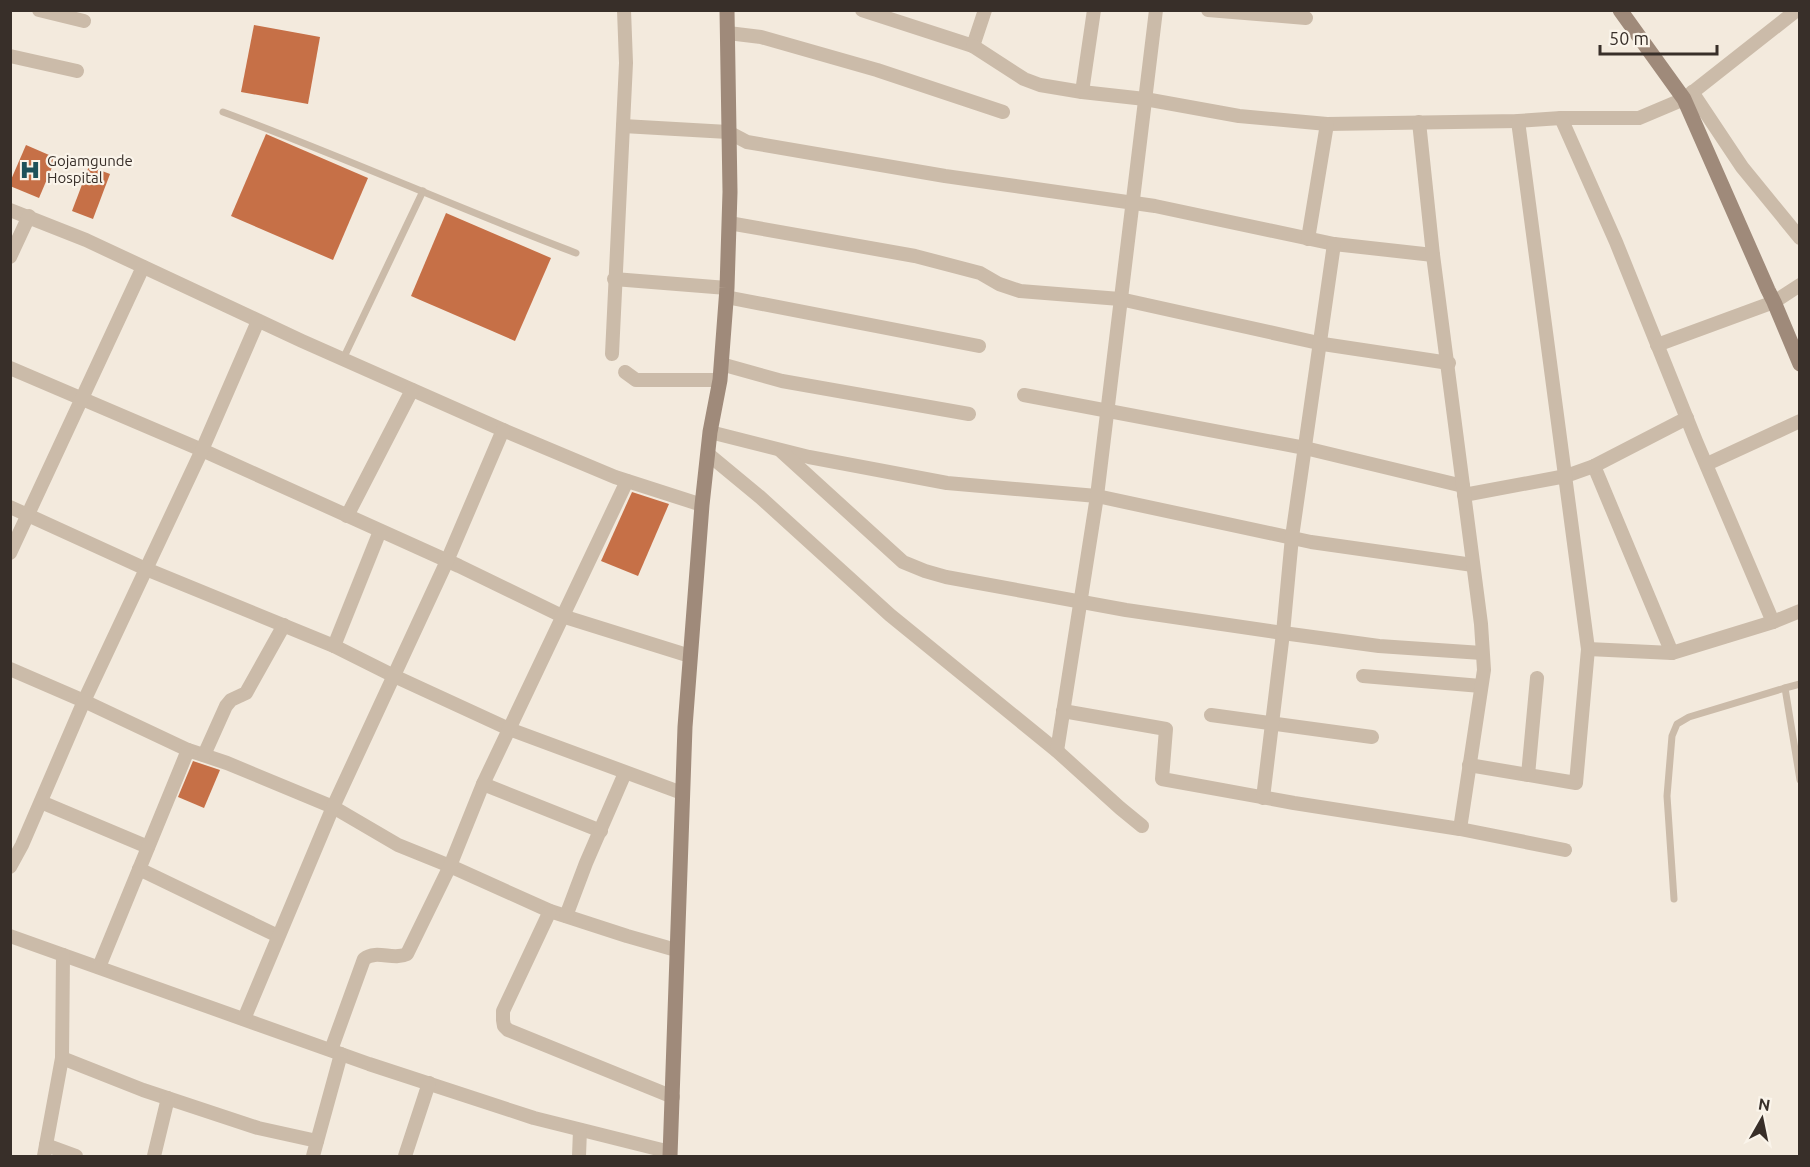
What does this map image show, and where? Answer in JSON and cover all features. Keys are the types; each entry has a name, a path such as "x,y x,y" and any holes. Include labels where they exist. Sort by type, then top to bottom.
{"street":[{"path":"39,10 84,21"},
{"path":"612,354 626,63 624,10"},
{"path":"10,936 336,1052 534,1118 670,1154 685,727 702,505 710,432 720,372 727,292 729,223 727,10"},
{"path":"862,10 973,46 1024,79 1040,85 1145,99 1239,116 1327,124 1640,118 1688,95 1798,12"},
{"path":"973,46 985,10"},
{"path":"1082,92 1094,10"},
{"path":"1056,751 1097,496 1156,10"},
{"path":"1208,10 1306,18"},
{"path":"1620,10 1800,238"},
{"path":"728,33 761,36 877,69 1003,112"},
{"path":"10,56 77,71"},
{"path":"1688,95 1800,364"},
{"path":"1561,118 1616,242 1773,622"},
{"path":"1469,765 1576,783 1588,649 1518,121"},
{"path":"1419,122 1433,255 1449,363 1481,624 1484,670 1460,829"},
{"path":"1308,239 1327,124"},
{"path":"623,126 728,132 747,142 945,176 1132,202 1334,244 1433,255"},
{"path":"10,210 86,240 258,321 503,430 627,481 702,505"},
{"path":"10,257 29,216"},
{"path":"729,223 915,256 980,273 999,284 1020,291 1120,299 1320,344 1449,363"},
{"path":"1263,798 1292,537 1334,244"},
{"path":"10,553 143,267"},
{"path":"614,279 727,292 979,345"},
{"path":"1657,345 1774,302 1800,285"},
{"path":"10,867 16,842 41,801 84,701 202,450 258,321"},
{"path":"10,368 202,450 562,616 690,656"},
{"path":"625,372 636,380 720,372 969,414"},
{"path":"347,516 411,390"},
{"path":"1024,395 1305,447 1463,491 1566,476 1594,466 1687,418"},
{"path":"1707,464 1800,421"},
{"path":"244,1019 333,807 447,561 503,430"},
{"path":"710,432 809,457 947,483 1097,496 1292,537 1473,565"},
{"path":"780,450 903,562 925,571 1080,602 1283,633 1379,646 1482,653"},
{"path":"708,454 760,497 890,615 1142,825"},
{"path":"1594,466 1672,653"},
{"path":"313,1156 336,1052 364,959 370,955 398,957 407,954 450,866 483,784 627,481"},
{"path":"10,507 146,568 334,646 509,729 682,793"},
{"path":"334,646 380,531"},
{"path":"1588,649 1672,653 1773,622 1800,611"},
{"path":"204,755 226,706 231,700 246,693 284,625"},
{"path":"10,669 188,750 227,763 333,807 398,845 550,911 676,950"},
{"path":"1364,676 1481,686"},
{"path":"1528,775 1537,678"},
{"path":"1063,711 1166,729 1162,779 1263,798 1460,829 1565,850"},
{"path":"1211,715 1372,737"},
{"path":"99,967 188,750"},
{"path":"566,916 625,773"},
{"path":"483,784 601,831"},
{"path":"41,801 148,847"},
{"path":"139,868 278,936"},
{"path":"550,911 503,1011 504,1026 532,1041 673,1097"},
{"path":"63,955 62,1058 45,1150 76,1156"},
{"path":"62,1058 143,1090 258,1128 317,1141"},
{"path":"405,1156 429,1083"},
{"path":"154,1156 168,1098"},
{"path":"579,1156 580,1130"}],"lane":[{"path":"223,112 576,253"},
{"path":"343,359 423,191"},
{"path":"1674,898 1667,796 1672,736 1677,724 1689,717 1800,684"},
{"path":"1785,688 1800,780"}],"building":[{"path":"254,25 320,37 308,104 241,92"},
{"path":"266,134 368,178 333,260 231,216"},
{"path":"26,145 56,158 39,198 10,186"},
{"path":"89,166 110,174 93,219 72,211"},
{"path":"446,213 551,258 515,341 411,296"},
{"path":"632,492 669,504 638,576 601,561"},
{"path":"193,761 220,770 204,808 178,797"}],"place":[{"name":"Gojamgunde Hospital","path":"30,170"}]}
